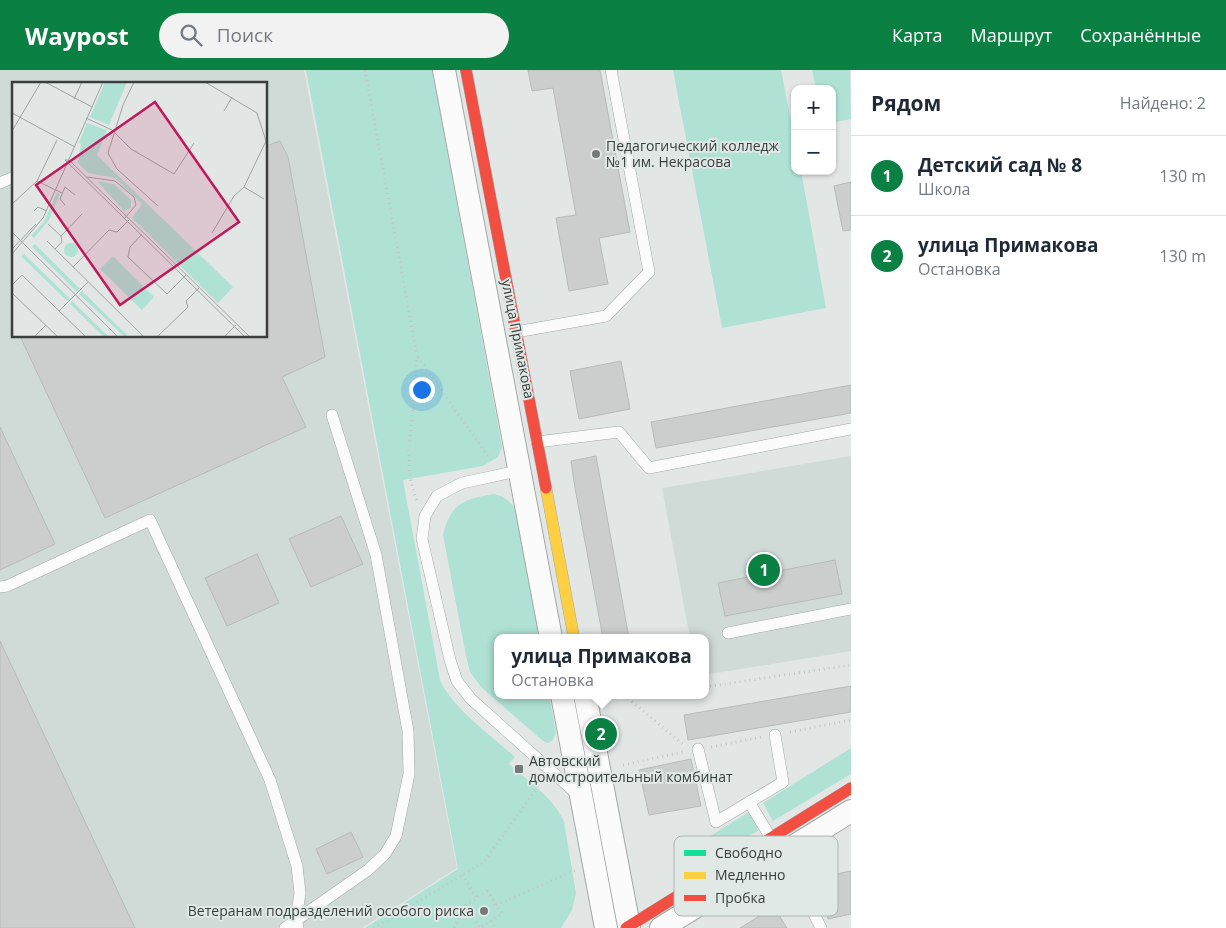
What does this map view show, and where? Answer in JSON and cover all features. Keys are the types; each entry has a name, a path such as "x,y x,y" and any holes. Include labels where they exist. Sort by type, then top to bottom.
{"street":[{"name":"улица Примакова","path":"444,70 515,446 510,473 550,634"},
{"name":"улица Примакова","path":"466,70 573,634"},
{"path":"563,699 606,928"},
{"path":"586,699 628,927 674,902"},
{"path":"789,836 851,788"},
{"path":"797,836 851,811"},
{"path":"661,928 678,916"}],"lane":[{"path":"494,336 606,316 649,272 611,70"},
{"path":"0,183 12,178"},
{"path":"285,928 297,923 368,870 385,854 396,836 409,774 408,731 376,555 332,415"},
{"path":"515,446 619,432 649,468 851,429"},
{"path":"542,467 462,483 437,496 425,516 422,539 450,660 457,681 471,699 581,798"},
{"path":"0,587 7,586 150,520 270,780 296,866 300,893 297,923"},
{"path":"728,633 851,609"},
{"path":"693,749 716,822 783,782 775,735"},
{"path":"750,802 770,836"},
{"path":"814,916 821,928"}],"path":[{"path":"365,70 417,356 409,452 410,477"},
{"path":"417,356 510,473"},
{"path":"709,686 851,665"},
{"path":"629,699 693,749"},
{"path":"623,765 693,749 851,720"},
{"path":"374,928 484,862 540,784"},
{"path":"496,905 571,872"},
{"path":"462,875 477,898"},
{"path":"454,928 466,905 487,891 502,914 480,928 466,905"},
{"path":"491,921 495,928"}],"shaded area":[{"path":"0,70 304,70 457,868 362,928 0,928"},
{"path":"851,456 851,651 709,674 709,634 689,634 662,488"}],"green space":[{"path":"306,70 432,70 502,447 498,457 483,466 403,480 440,680 463,711 515,757 509,764 554,805 564,822 576,893 572,910 561,928 365,928 458,869"},
{"path":"673,70 781,70 791,121 791,175 802,175 826,308 722,328"},
{"path":"812,70 850,70 851,119 836,122 836,85 815,85"},
{"path":"493,494 506,499 515,509 538,634 494,634 494,698 481,687 470,672 443,535 446,524 455,509 460,504 474,498"},
{"path":"495,699 550,699 556,733 552,741 548,743 543,741"},
{"path":"851,748 851,774 773,821 763,803"},
{"path":"749,812 759,830 749,836 710,836"}],"building":[{"path":"528,70 600,70 630,232 599,238 608,284 569,291 556,218 576,215 553,88 532,91"},
{"path":"280,141 288,157 325,357 282,377 306,427 105,518 21,338 268,338 268,145"},
{"path":"851,182 851,230 843,231 834,186"},
{"path":"621,361 630,409 579,419 570,371"},
{"path":"851,385 851,413 656,448 651,422"},
{"path":"0,427 55,544 0,570"},
{"path":"596,456 628,634 602,634 571,461"},
{"path":"341,516 363,564 311,587 289,539"},
{"path":"257,554 279,603 227,626 205,578"},
{"path":"835,560 842,594 725,616 718,583"},
{"path":"0,641 135,928 0,928"},
{"path":"851,686 851,712 688,740 684,715"},
{"path":"691,759 701,806 649,815 639,770"},
{"path":"351,832 363,857 327,874 316,849"},
{"path":"851,871 851,914 828,919 827,916 838,916 838,874"},
{"path":"759,916 780,916 787,928 740,928"}],"traffic: slow":[{"path":"546,488 573,634"}],"traffic: jam":[{"path":"466,70 546,488"},
{"path":"774,836 851,788"},
{"path":"626,928 674,898"}],"place":[{"name":"Педагогический колледж №1 им. Некрасова","path":"596,154"},
{"name":"Детский сад № 8","path":"764,570"},
{"name":"улица Примакова","path":"601,734"},
{"name":"Автовский домостроительный комбинат","path":"519,769"},
{"name":"Ветеранам подразделений особого риска","path":"484,911"}]}
